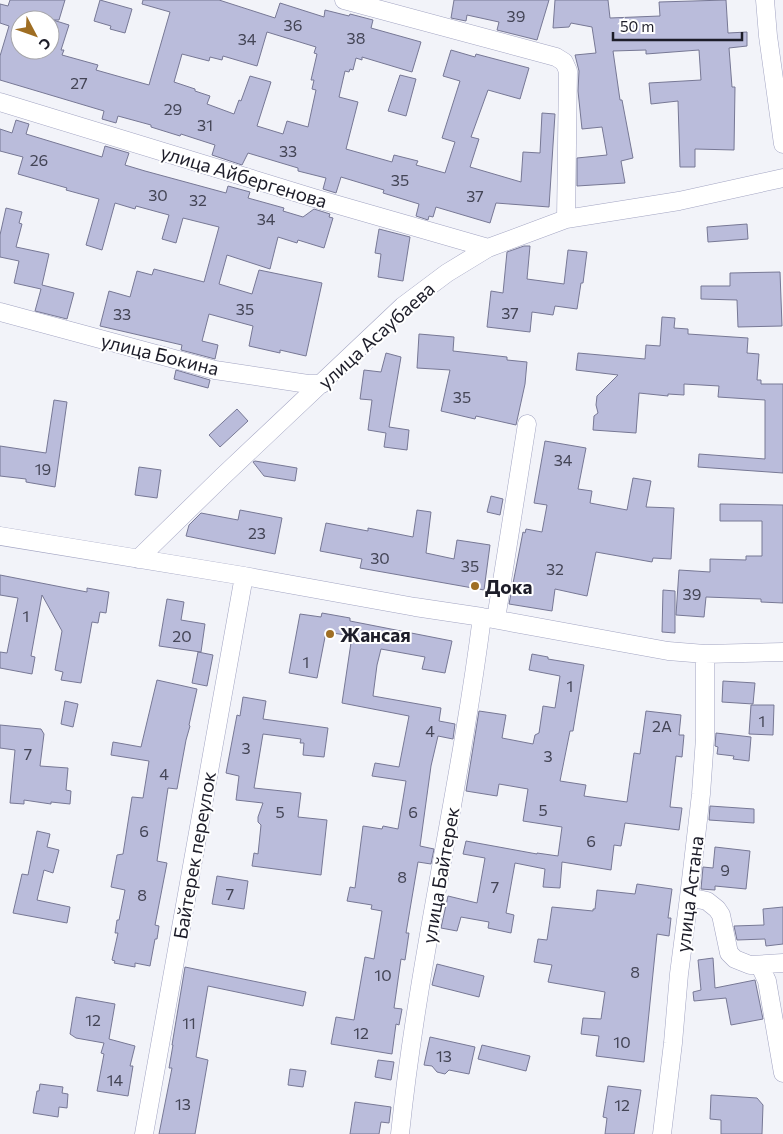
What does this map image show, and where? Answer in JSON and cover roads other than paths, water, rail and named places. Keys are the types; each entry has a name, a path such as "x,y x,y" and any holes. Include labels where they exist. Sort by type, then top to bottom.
{"street":[{"path":"344,0 556,57 564,62 568,71 566,219"},
{"path":"765,0 775,37 783,144"},
{"name":"улица Айбергенова","path":"0,102 314,198 488,248"},
{"name":"улица Асаубаева","path":"138,558 403,306 447,273 488,248 566,219 679,201 783,178"},
{"name":"улица Бокина","path":"0,312 215,370 308,384 322,384"},
{"name":"улица Байтерек","path":"400,1134 410,1046 460,765 527,424"},
{"path":"0,536 244,576 415,608 489,618 668,651 705,654 783,652"},
{"name":"Байтерек переулок","path":"144,1134 244,576"},
{"name":"улица Астана","path":"662,1134 705,738 705,654"},
{"path":"689,897 707,901 717,909 721,915 729,953 735,960 742,964 760,966 783,963"},
{"path":"760,966 767,981 783,1072"}],"place":[{"name":"Дока","path":"475,586"},
{"name":"Жансая","path":"330,634"}]}
